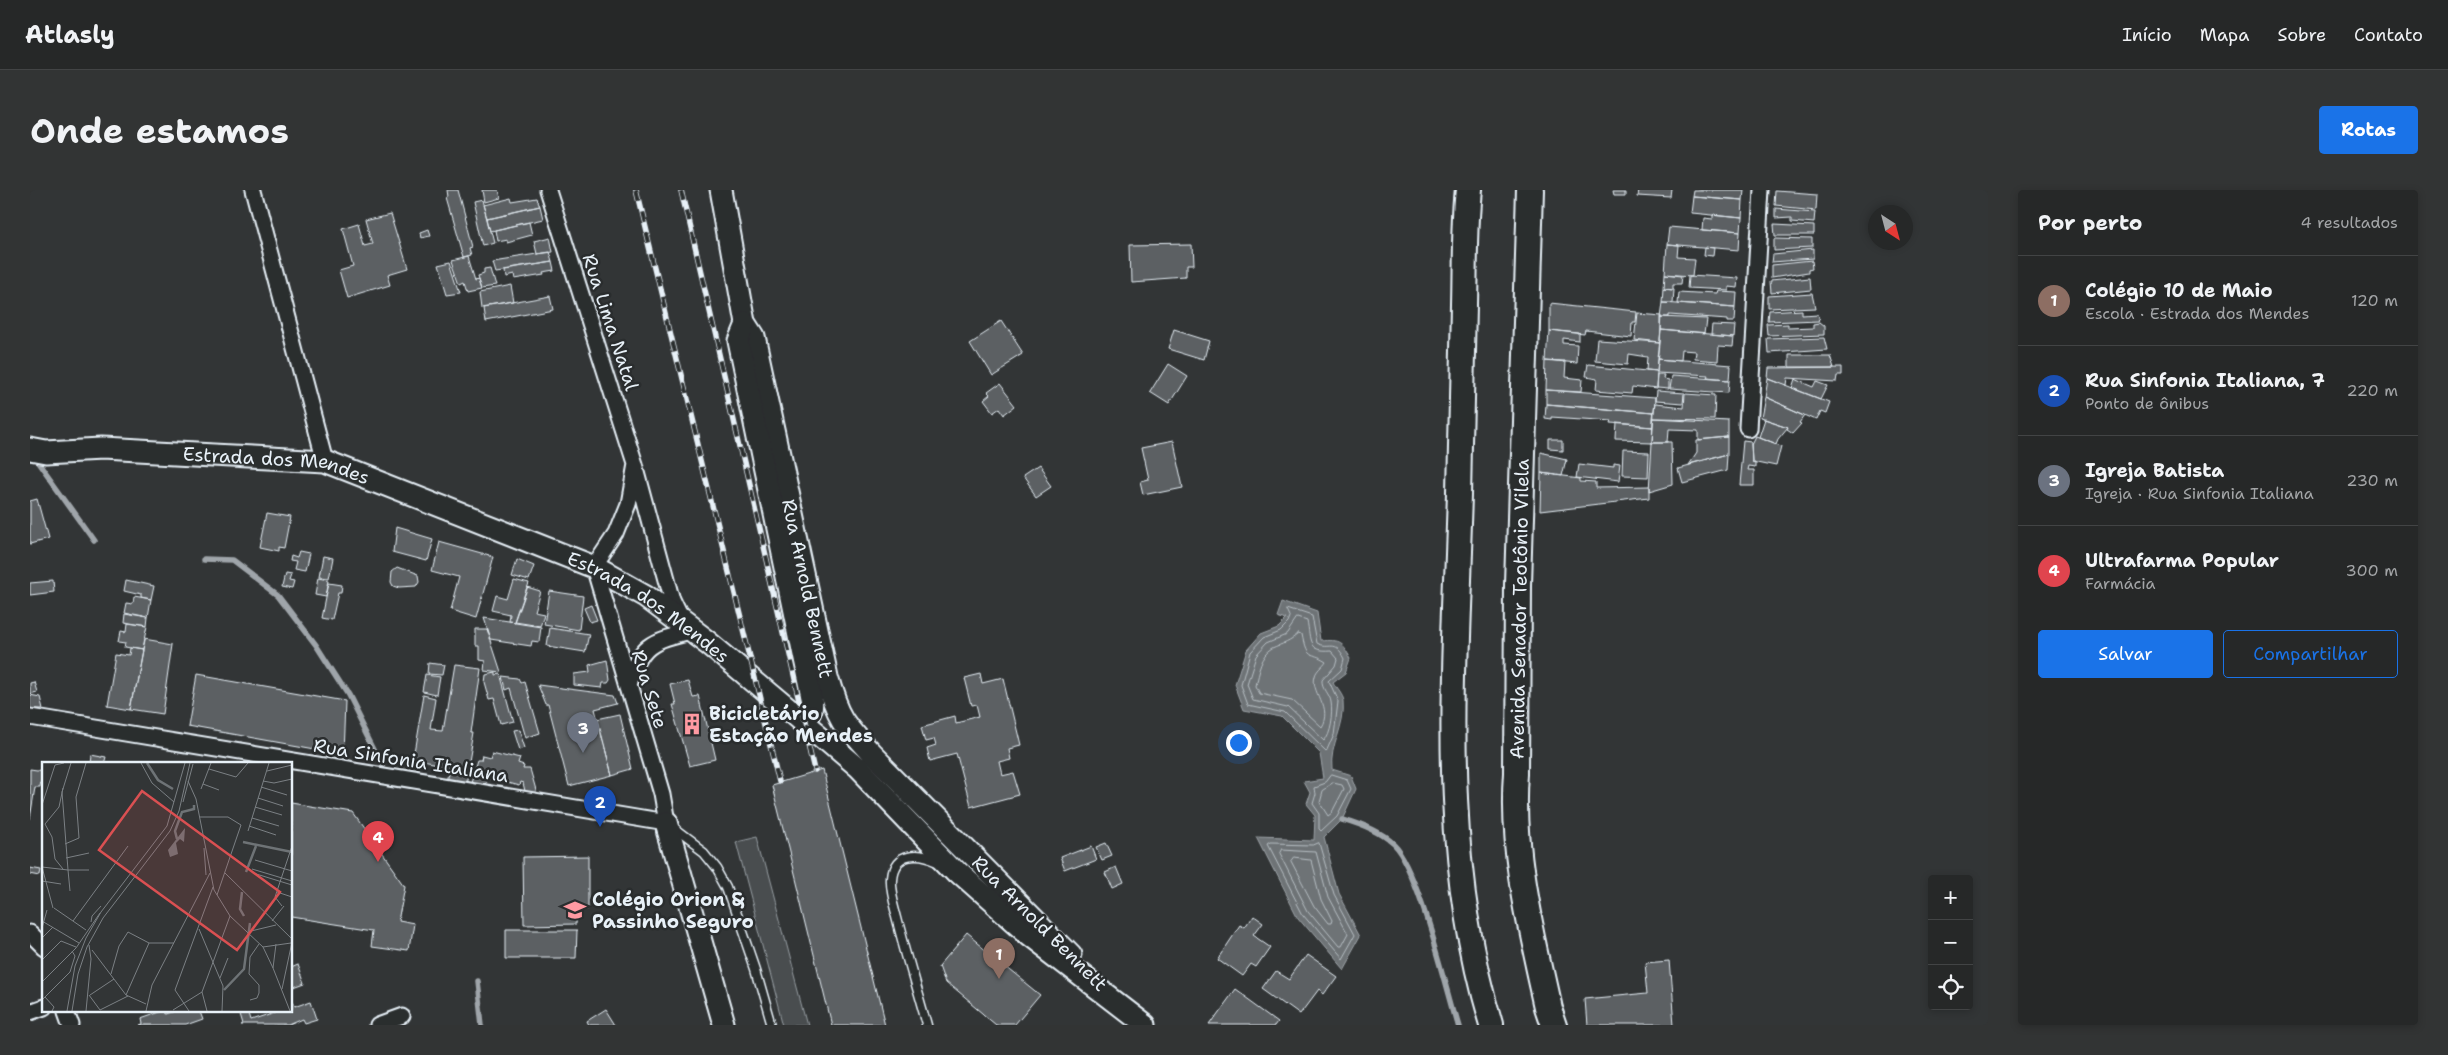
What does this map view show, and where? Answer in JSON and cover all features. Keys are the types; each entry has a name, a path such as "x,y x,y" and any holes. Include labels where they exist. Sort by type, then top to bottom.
{"main road":[{"path":"1468,190 1453,684 1454,797 1456,847 1462,896 1477,980 1491,1025"},
{"name":"Avenida Senador Teotônio Vilela","path":"1530,190 1518,576 1518,773 1516,800 1522,880 1546,997 1554,1025"}],"street":[{"path":"253,190 325,461"},
{"name":"Rua Lima Natal","path":"548,190 635,465 672,602 687,627"},
{"name":"Rua Arnold Bennett","path":"721,190 745,324 754,338 827,678 840,718 872,754 1126,1010"},
{"path":"1748,430 1762,190"},
{"name":"Rua Arnold Bennett","path":"745,324 738,341 812,696 813,711 810,716 801,721"},
{"name":"Estrada dos Mendes","path":"35,455 100,449 325,461 594,567 646,596 687,627 801,721 858,769 957,872 1028,935 1146,1025"},
{"name":"Rua Lima Natal","path":"594,567 616,534 628,504 635,465"},
{"name":"Rua Sete","path":"594,567 661,794 666,823"},
{"path":"630,686 633,669 644,650 687,627"},
{"name":"Rua Sinfonia Italiana","path":"30,718 666,823"},
{"path":"666,823 724,1025"},
{"path":"30,933 42,945"},
{"path":"30,1012 42,1008"},
{"path":"67,1012 72,1025"},
{"path":"377,1025 402,1016"}],"lane":[{"path":"666,823 704,851 717,867 728,886 756,969 772,1025"},
{"path":"927,1025 902,938 890,887 891,874 900,860 916,855 924,856 957,872"}],"shaded area":[{"path":"757,837 807,1025 784,1025 736,842"}],"water":[{"path":"1283,601 1317,613 1321,641 1336,641 1340,643 1351,658 1346,672 1333,682 1343,700 1343,709 1333,752 1332,770 1351,776 1356,789 1342,819 1324,837 1339,894 1361,935 1342,969 1298,917 1258,838 1314,840 1315,815 1306,804 1310,792 1304,781 1323,778 1319,753 1282,716 1244,709 1235,685 1246,650 1261,633 1279,626 1287,618 1278,615"}],"building":[{"path":"448,190 458,190 473,247 470,248 472,255 464,257 447,198 449,197"},
{"path":"482,190 497,190 499,198 484,202"},
{"path":"1613,190 1626,190 1626,194 1614,194"},
{"path":"1638,190 1672,190 1671,198 1637,196"},
{"path":"1693,190 1743,190 1742,200 1692,196"},
{"path":"1777,191 1817,194 1816,210 1776,206"},
{"path":"1692,196 1742,200 1741,218 1690,213"},
{"path":"511,198 512,202 537,198 540,206 487,218 483,205"},
{"path":"482,200 493,243 483,246 473,202"},
{"path":"540,206 543,219 490,231 487,218"},
{"path":"1776,209 1815,212 1814,223 1792,221 1792,217 1776,218"},
{"path":"390,213 407,269 387,275 390,285 347,298 339,270 353,266 343,229 359,224 365,246 373,244 366,219"},
{"path":"1712,215 1741,218 1740,233 1702,230 1703,218 1712,219"},
{"path":"529,222 532,235 506,242 506,239 496,241 494,230"},
{"path":"1774,224 1814,226 1814,235 1775,235"},
{"path":"1669,227 1740,233 1739,250 1667,244"},
{"path":"427,230 429,236 420,238 419,233"},
{"path":"550,237 553,252 537,254 534,241"},
{"path":"1774,238 1812,239 1812,248 1774,250"},
{"path":"1191,244 1192,267 1186,267 1186,278 1131,282 1130,245"},
{"path":"1667,244 1679,245 1678,257 1695,258 1693,275 1665,273"},
{"path":"1705,247 1713,248 1712,256 1704,255"},
{"path":"1813,250 1813,259 1772,262 1773,254"},
{"path":"550,252 553,262 495,271 492,261"},
{"path":"469,256 476,279 479,278 482,288 468,291 465,281 461,283 453,260"},
{"path":"451,261 461,292 447,294 438,264"},
{"path":"1812,261 1813,268 1809,269 1809,272 1772,278 1772,265"},
{"path":"553,262 555,271 543,273 544,275 513,280 512,275 504,277 503,270"},
{"path":"490,268 495,286 482,288 478,275 484,273 484,269"},
{"path":"1665,273 1683,275 1682,283 1673,283 1673,288 1664,287"},
{"path":"1690,275 1737,278 1736,287 1726,286 1726,290 1689,288"},
{"path":"1810,277 1811,289 1772,293 1771,281"},
{"path":"510,286 513,303 482,308 480,292"},
{"path":"1664,287 1674,288 1673,302 1663,302"},
{"path":"1716,291 1736,292 1735,307 1678,303 1679,292 1715,294"},
{"path":"1812,293 1815,307 1769,309 1769,296"},
{"path":"550,296 553,309 486,322 484,308"},
{"path":"1663,302 1735,307 1734,321 1670,315 1670,317 1661,317"},
{"path":"1549,303 1636,312 1635,322 1632,322 1631,336 1586,331 1585,335 1549,331"},
{"path":"1802,310 1802,314 1817,313 1819,320 1769,322 1770,312"},
{"path":"1637,313 1662,315 1660,343 1634,340"},
{"path":"1661,317 1706,319 1704,334 1661,330"},
{"path":"1001,321 1023,355 991,375 970,341"},
{"path":"1819,322 1824,326 1824,334 1769,336 1768,325 1788,324 1788,328 1813,327 1813,323"},
{"path":"1712,324 1734,325 1733,336 1711,334"},
{"path":"1174,330 1209,341 1204,360 1168,349"},
{"path":"1661,330 1733,336 1732,346 1718,345 1717,361 1693,359 1694,352 1682,351 1681,361 1658,359"},
{"path":"1549,331 1580,334 1580,342 1564,340 1564,345 1578,346 1577,364 1547,361"},
{"path":"1824,337 1827,349 1769,353 1768,339"},
{"path":"1597,339 1660,343 1657,372 1647,371 1648,357 1629,354 1628,364 1595,361"},
{"path":"1789,355 1830,355 1834,367 1789,367"},
{"path":"1658,359 1731,365 1730,380 1707,378 1708,376 1657,373"},
{"path":"1547,361 1565,362 1564,378 1582,380 1581,392 1546,390"},
{"path":"1168,364 1187,376 1169,405 1150,393"},
{"path":"1588,365 1657,372 1656,389 1633,386 1632,393 1596,390 1597,379 1586,377"},
{"path":"1843,367 1843,375 1838,375 1837,381 1787,378 1786,385 1767,378 1768,368"},
{"path":"1657,375 1664,375 1663,379 1668,380 1668,389 1656,388"},
{"path":"1671,376 1730,380 1729,393 1669,389"},
{"path":"1767,378 1829,402 1825,413 1820,411 1816,420 1764,397"},
{"path":"1795,379 1814,387 1817,381 1828,385 1821,399 1792,388"},
{"path":"1000,383 1017,405 1004,415 999,408 992,413 983,401 989,396 986,393"},
{"path":"1546,390 1655,398 1654,413 1546,404"},
{"path":"1656,391 1684,393 1683,403 1655,401"},
{"path":"1685,393 1716,395 1715,419 1653,418 1655,404 1684,407"},
{"path":"1764,397 1805,415 1800,422 1802,423 1793,433 1787,429 1788,427 1760,418"},
{"path":"1546,404 1654,413 1653,427 1610,424 1611,421 1552,417 1552,420 1545,419"},
{"path":"1653,418 1729,422 1729,437 1698,440 1698,430 1669,429 1668,442 1652,442"},
{"path":"1764,419 1788,427 1776,444 1758,437"},
{"path":"1617,424 1653,427 1652,442 1616,441"},
{"path":"1755,436 1781,446 1776,466 1752,461 1751,444"},
{"path":"1729,437 1729,454 1688,465 1696,453 1696,440"},
{"path":"1550,440 1563,440 1563,450 1550,449"},
{"path":"1743,441 1751,442 1752,461 1755,461 1755,467 1748,466 1747,470 1754,470 1754,485 1739,485"},
{"path":"1172,442 1182,487 1143,495 1140,482 1148,480 1141,448"},
{"path":"1652,442 1672,442 1673,484 1649,491"},
{"path":"1623,451 1649,452 1648,477 1622,476"},
{"path":"1541,453 1567,459 1563,476 1541,473"},
{"path":"1729,454 1728,470 1682,482 1678,468"},
{"path":"1579,464 1613,468 1613,465 1620,466 1618,482 1577,477"},
{"path":"1038,468 1051,486 1036,496 1023,478"},
{"path":"1541,473 1581,478 1581,481 1596,482 1596,488 1649,487 1649,498 1540,511"},
{"path":"37,499 48,539 30,544 30,501"},
{"path":"267,513 290,517 284,548 279,547 279,551 260,547"},
{"path":"395,528 432,539 426,561 392,552"},
{"path":"439,542 493,557 476,619 450,611 459,577 432,570"},
{"path":"299,552 309,554 305,572 294,570 296,562 290,561 291,556 297,558"},
{"path":"323,556 333,558 329,578 319,577"},
{"path":"517,559 534,566 529,580 512,575"},
{"path":"397,568 418,576 419,582 416,587 399,588 393,586 391,582 392,572"},
{"path":"285,574 291,575 289,581 294,582 292,589 282,587"},
{"path":"318,578 329,580 326,597 315,595"},
{"path":"514,579 529,583 515,623 510,622 511,615 493,611 497,596 508,599"},
{"path":"126,580 154,586 151,600 141,598 141,595 124,591"},
{"path":"53,581 54,592 30,595 30,583"},
{"path":"329,583 342,585 341,593 338,593 332,620 322,618"},
{"path":"527,587 540,591 534,611 544,613 540,626 515,622"},
{"path":"549,591 583,596 579,630 544,624"},
{"path":"134,597 151,600 148,618 124,613 126,603 133,604"},
{"path":"591,605 597,620 590,622 584,608"},
{"path":"124,614 148,618 147,627 123,623"},
{"path":"484,618 541,627 539,642 532,641 531,646 491,640"},
{"path":"127,624 147,627 142,650 125,647 126,642 119,641 121,631 126,632"},
{"path":"550,628 589,634 585,652 547,646"},
{"path":"475,629 487,629 501,672 484,670 485,661 479,660 479,646 475,646"},
{"path":"144,639 173,644 163,714 131,709"},
{"path":"130,648 142,650 131,709 107,705 116,653 129,655"},
{"path":"607,660 610,680 608,683 603,683 602,688 574,685 574,674 590,672 589,665"},
{"path":"430,663 444,665 442,675 429,674"},
{"path":"454,665 480,668 471,733 474,733 468,768 465,769 464,773 467,774 465,784 447,781 450,767 413,760 424,695 436,698 431,730 443,731"},
{"path":"495,672 495,675 500,674 513,722 501,725 494,699 489,700 484,682 485,674"},
{"path":"981,674 983,684 1003,679 1019,745 1007,748 1009,758 997,761 1000,774 1013,771 1020,794 971,807 957,754 930,761 927,748 936,745 934,738 926,740 922,725 955,716 956,723 980,717 977,705 971,706 964,678"},
{"path":"196,675 345,701 343,754 187,726"},
{"path":"427,675 440,677 437,695 424,692"},
{"path":"503,677 520,679 522,683 525,682 540,733 525,738 511,688 506,690"},
{"name":"Bicicletário Estação Mendes","path":"688,680 693,697 700,696 715,760 690,766 672,704 675,704 670,684"},
{"path":"34,682 37,692 30,694 30,683"},
{"path":"538,685 615,695 618,703 595,709 612,775 569,786 548,705 546,705"},
{"path":"30,695 40,697 43,709 30,709"},
{"path":"620,714 633,769 612,775 597,719"},
{"path":"518,730 524,748 518,750 512,731"},
{"path":"492,751 520,758 518,764 524,766 523,769 530,769 538,797 526,795 523,783 520,782 519,785 488,777 484,788 469,785 477,760 481,760 482,755 490,757"},
{"path":"90,754 106,757 105,762 89,762"},
{"path":"30,769 42,771 42,780 40,787 35,787 30,819"},
{"path":"822,770 885,1025 831,1025 772,785"},
{"path":"292,803 353,813 404,885 397,922 413,925 409,951 372,946 374,930 292,917"},
{"path":"1106,843 1112,856 1102,860 1096,847"},
{"path":"1091,846 1096,859 1065,871 1060,858"},
{"path":"588,856 588,909 577,909 576,924 524,925 523,857"},
{"path":"1116,867 1123,884 1112,889 1105,872"},
{"path":"30,868 41,870 40,876 30,874"},
{"path":"1252,916 1263,924 1254,936 1270,947 1256,967 1251,964 1242,976 1217,958 1239,925 1244,928"},
{"path":"506,930 577,930 576,958 506,958"},
{"path":"966,935 1040,995 1015,1025 996,1025 946,983 940,966"},
{"path":"1306,955 1336,976 1322,995 1317,991 1299,1015 1263,989 1276,971 1289,979"},
{"path":"1669,960 1674,1025 1587,1025 1585,999 1648,993 1645,962"},
{"path":"298,964 305,983 292,988 292,967"},
{"path":"1235,989 1279,1021 1276,1025 1209,1025"},
{"path":"311,1001 317,1019 304,1023 302,1019 288,1025 242,1025 244,1024 240,1012 248,1012 251,1021 278,1012 292,1012 292,1002 294,1007"},
{"path":"606,1009 616,1025 589,1025 587,1021"},
{"path":"160,1012 167,1012 168,1014 174,1012 199,1012 202,1019 185,1025 138,1025 141,1024 140,1019"}],"waterway":[{"path":"34,456 94,540"},
{"path":"204,559 232,560 278,595 316,645 348,695 383,765"},
{"path":"1342,819 1382,835 1393,844 1403,857 1431,929 1458,1025"},
{"path":"477,981 482,1025"}],"railway":[{"path":"636,190 780,781"},
{"path":"681,190 815,771"}],"place":[{"name":"Bicicletário Estação Mendes","path":"692,724"},
{"name":"Igreja Batista","path":"583,753"},
{"name":"Rua Sinfonia Italiana, 7","path":"600,827"},
{"name":"Ultrafarma Popular","path":"378,862"},
{"name":"Colégio Orion & Passinho Seguro","path":"575,910"},
{"name":"Colégio 10 de Maio","path":"999,979"}]}
